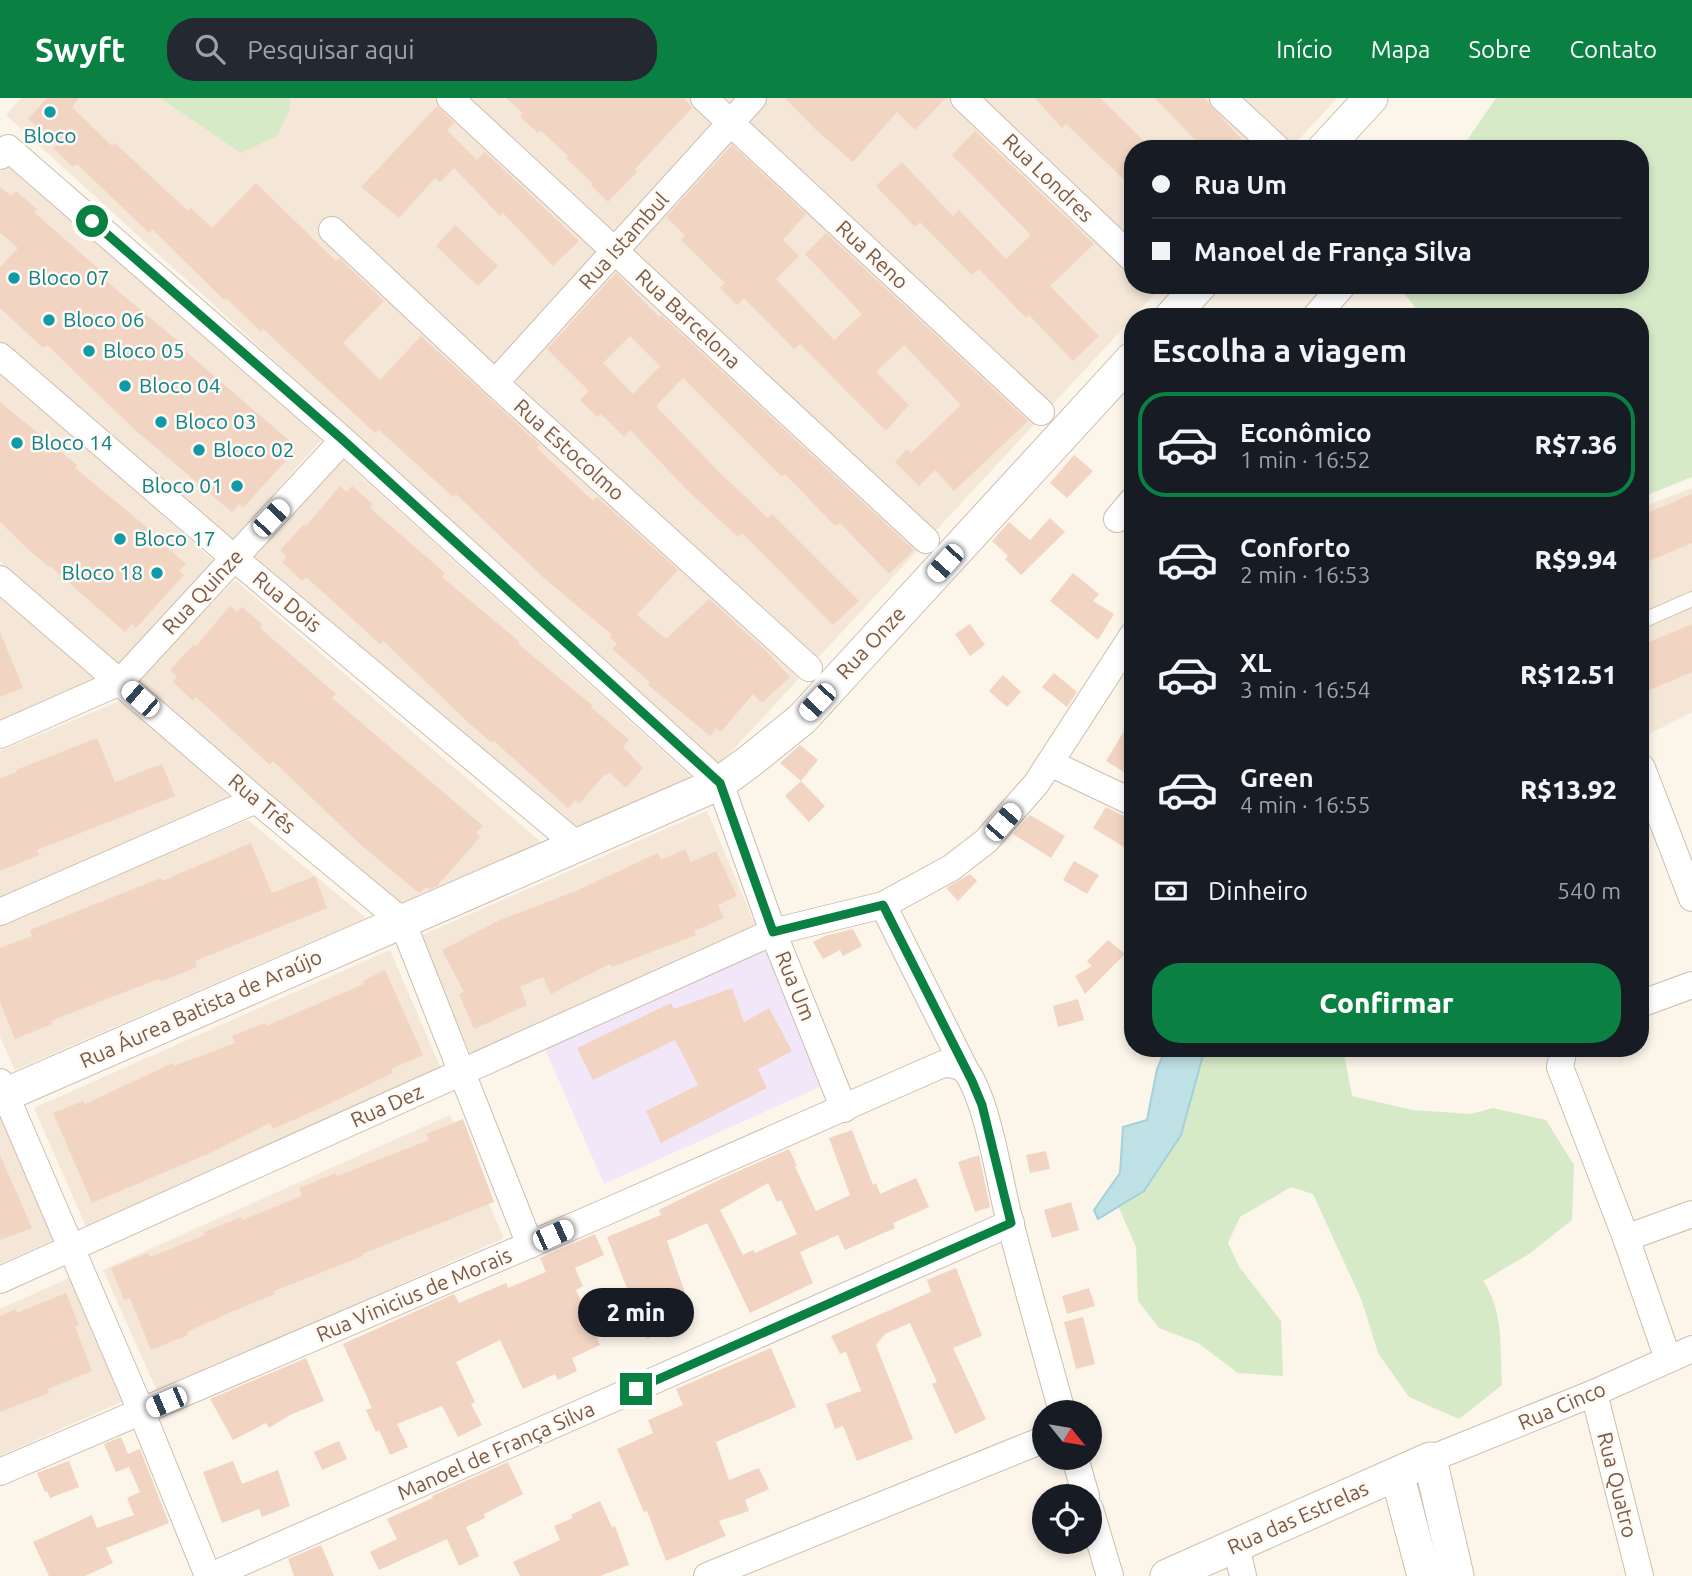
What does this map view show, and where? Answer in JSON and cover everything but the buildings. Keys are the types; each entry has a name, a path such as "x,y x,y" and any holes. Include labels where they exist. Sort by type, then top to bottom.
{"street":[{"name":"Rua Barcelona","path":"450,98 926,540"},
{"name":"Rua Reno","path":"704,98 1041,412"},
{"name":"Rua Istambul","path":"495,383 754,98"},
{"name":"Rua Londres","path":"964,98 1124,250"},
{"path":"1223,98 1268,140"},
{"path":"1332,140 1371,98"},
{"name":"Rua Um","path":"0,156 8,148 343,440 720,783 773,932 844,1109"},
{"name":"Rua Estocolmo","path":"332,230 495,383 809,668"},
{"path":"1323,308 1335,294"},
{"name":"Rua Dois","path":"0,356 234,558 577,845"},
{"name":"Rua Onze","path":"402,921 720,783 750,761 802,719 1124,368"},
{"name":"Rua Quinze","path":"120,682 343,440"},
{"name":"Rua Três","path":"0,579 256,800 402,921 530,1245"},
{"name":"Rua Dez","path":"0,1280 773,932 883,905 951,868 986,841 1036,784 1124,648"},
{"path":"0,734 120,682"},
{"path":"1050,763 1124,798"},
{"path":"1649,786 1692,898"},
{"path":"0,912 256,800"},
{"path":"883,905 954,1066 972,1081 982,1105 1059,1400"},
{"name":"Rua Áurea Batista de Araújo","path":"2,1091 402,921"},
{"path":"1649,1001 1692,985"},
{"path":"1562,1057 1560,1067 1626,1238 1680,1354"},
{"name":"Rua Vinicius de Morais","path":"0,1472 844,1109 954,1066"},
{"path":"2,1091 210,1576"},
{"path":"1626,1238 1692,1214"},
{"name":"Manoel de França Silva","path":"210,1576 1011,1223"},
{"name":"Rua Cinco","path":"1430,1459 1594,1393 1680,1354"},
{"name":"Rua Quatro","path":"1594,1393 1640,1576"},
{"path":"707,1576 1032,1443"},
{"path":"1430,1459 1457,1576"},
{"name":"Rua das Estrelas","path":"1167,1576 1239,1561 1397,1474 1430,1459"},
{"path":"1397,1474 1423,1576"},
{"path":"1102,1549 1110,1576"}],"lane":[{"path":"1649,618 1692,599"}],"shaded area":[{"path":"21,98 1337,98 1298,140 1124,140 1124,294 1155,294 1142,308 1124,308 1124,327 718,766 6,115"},
{"path":"13,166 321,440 228,546 0,346 0,171"},
{"path":"0,370 215,562 119,666 0,561"},
{"path":"342,459 691,777 572,829 253,556"},
{"path":"1692,488 1692,712 1649,734 1649,505"},
{"path":"235,580 541,842 402,906 136,680"},
{"path":"0,588 104,679 0,724"},
{"path":"122,700 231,798 0,897 0,751"},
{"path":"707,811 757,929 470,1053 420,936"},
{"path":"248,820 366,918 15,1070 0,1037 0,924"},
{"path":"764,944 826,1084 604,1184 542,1042"},
{"path":"390,950 442,1071 87,1229 34,1108"},
{"path":"450,1115 504,1238 158,1393 103,1270"},
{"path":"2,1116 56,1239 0,1264 0,1117"},
{"path":"71,1277 126,1400 0,1456 0,1309"}],"green space":[{"path":"160,98 290,98 290,109 277,136 241,153"},
{"path":"1496,98 1692,98 1692,477 1649,494 1649,308 1415,308 1404,294 1649,294 1649,140 1467,140"},
{"path":"1180,1057 1345,1057 1352,1096 1413,1110 1471,1114 1493,1108 1546,1120 1574,1165 1572,1220 1529,1254 1483,1281 1490,1292 1498,1318 1502,1385 1459,1419 1409,1397 1378,1353 1362,1301 1313,1194 1291,1187 1240,1217 1228,1243 1240,1268 1281,1321 1283,1376 1238,1373 1198,1343 1159,1328 1138,1301 1136,1247 1116,1201"}],"water":[{"path":"1162,1057 1203,1057 1181,1135 1144,1191 1098,1219 1094,1210 1120,1173 1123,1127 1147,1120 1157,1069"}],"place":[{"name":"Bloco","path":"50,112"},
{"name":"Bloco 07","path":"14,278"},
{"name":"Bloco 06","path":"49,320"},
{"name":"Bloco 05","path":"89,351"},
{"name":"Bloco 04","path":"125,386"},
{"name":"Bloco 03","path":"161,422"},
{"name":"Bloco 14","path":"17,443"},
{"name":"Bloco 02","path":"199,450"},
{"name":"Bloco 01","path":"237,486"},
{"name":"Bloco 17","path":"120,539"},
{"name":"Bloco 18","path":"157,573"}],"route":[{"path":"92,221 343,440 720,783 773,932 883,905 972,1081 982,1105 1011,1223 636,1389"}]}
